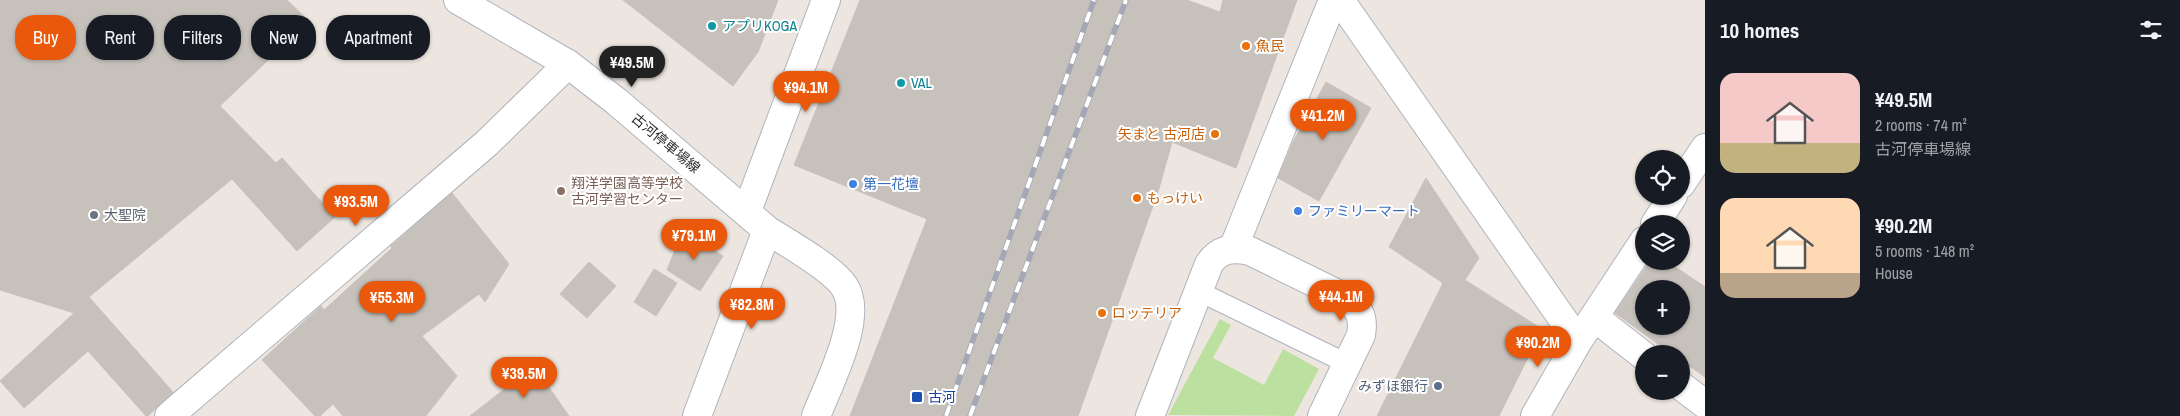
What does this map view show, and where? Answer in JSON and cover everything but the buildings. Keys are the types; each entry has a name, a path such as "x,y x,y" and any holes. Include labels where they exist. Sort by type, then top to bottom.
{"street":[{"name":"古河停車場線","path":"458,0 568,64 616,102 767,230 832,274 844,286 851,303 848,334 816,416"},
{"path":"746,211 826,0"},
{"path":"1233,248 1332,0"},
{"path":"1340,0 1578,341"},
{"path":"169,416 487,143 568,64"},
{"path":"1690,170 1705,148"},
{"path":"697,416 767,230"},
{"path":"1150,416 1209,264 1214,256 1233,248 1250,250 1346,298 1361,313 1363,324 1361,335 1322,416"},
{"path":"1535,416 1578,341 1635,255"},
{"path":"1594,317 1635,349"},
{"path":"1690,393 1705,404"}],"lane":[{"path":"1198,291 1348,364"}],"green space":[{"path":"1220,319 1231,325 1213,358 1264,385 1283,349 1319,369 1294,416 1168,415"}],"railway":[{"path":"946,416 1094,0"},
{"path":"970,416 1126,0"}],"place":[{"name":"アプリKOGA","path":"712,26"},
{"name":"魚民","path":"1246,46"},
{"name":"VAL","path":"901,83"},
{"name":"矢まと 古河店","path":"1215,134"},
{"name":"第一花壇","path":"853,184"},
{"name":"翔洋学園高等学校 古河学習センター","path":"561,191"},
{"name":"もっけい","path":"1137,198"},
{"name":"ファミリーマート","path":"1298,211"},
{"name":"大聖院","path":"94,215"},
{"name":"ロッテリア","path":"1102,313"},
{"name":"みずほ銀行","path":"1438,386"},
{"name":"古河","path":"917,397"}]}
